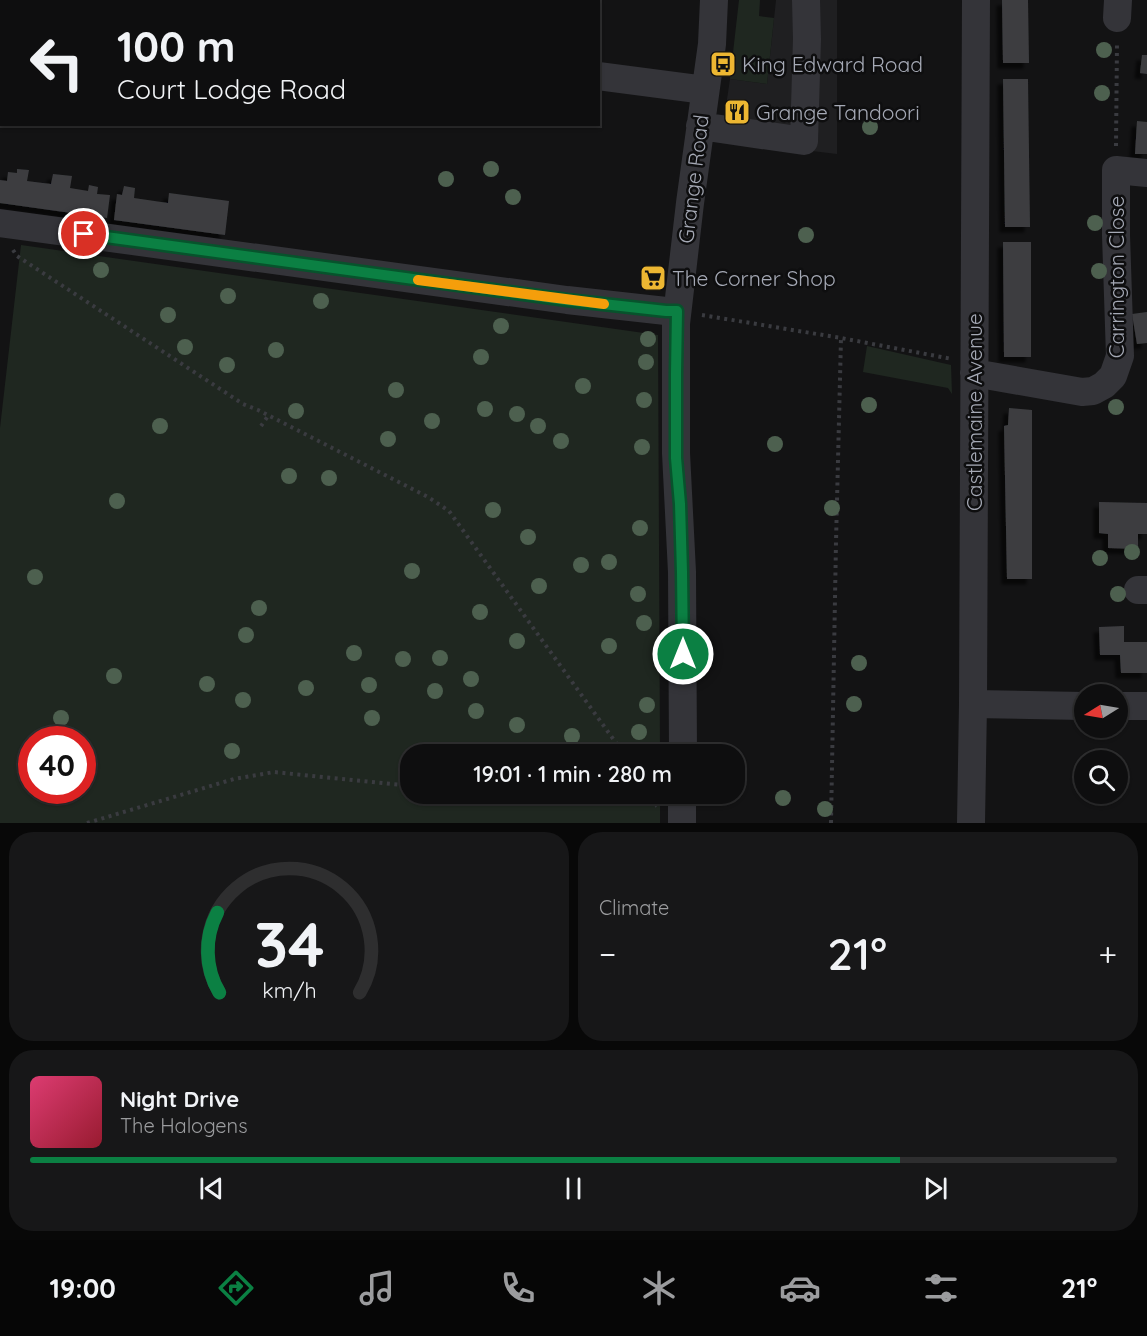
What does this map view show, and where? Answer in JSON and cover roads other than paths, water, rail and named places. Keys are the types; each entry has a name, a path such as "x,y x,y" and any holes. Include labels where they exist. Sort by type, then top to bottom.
{"street":[{"name":"Grange Road","path":"683,744 682,572 676,458 677,311 712,44 714,0"},
{"path":"700,126 804,141 806,0"},
{"name":"Castlemaine Avenue","path":"971,823 976,0"},
{"path":"600,76 705,90"},
{"name":"Carrington Close","path":"974,368 1082,392 1093,391 1113,376 1120,356 1116,170 1147,173"},
{"path":"0,223 567,300 677,311"},
{"path":"973,704 1074,706"},
{"path":"1128,706 1147,706"},
{"path":"682,804 682,823"}],"place":[{"name":"King Edward Road","path":"723,64"},
{"name":"Grange Tandoori","path":"737,112"},
{"name":"The Corner Shop","path":"653,278"}]}
